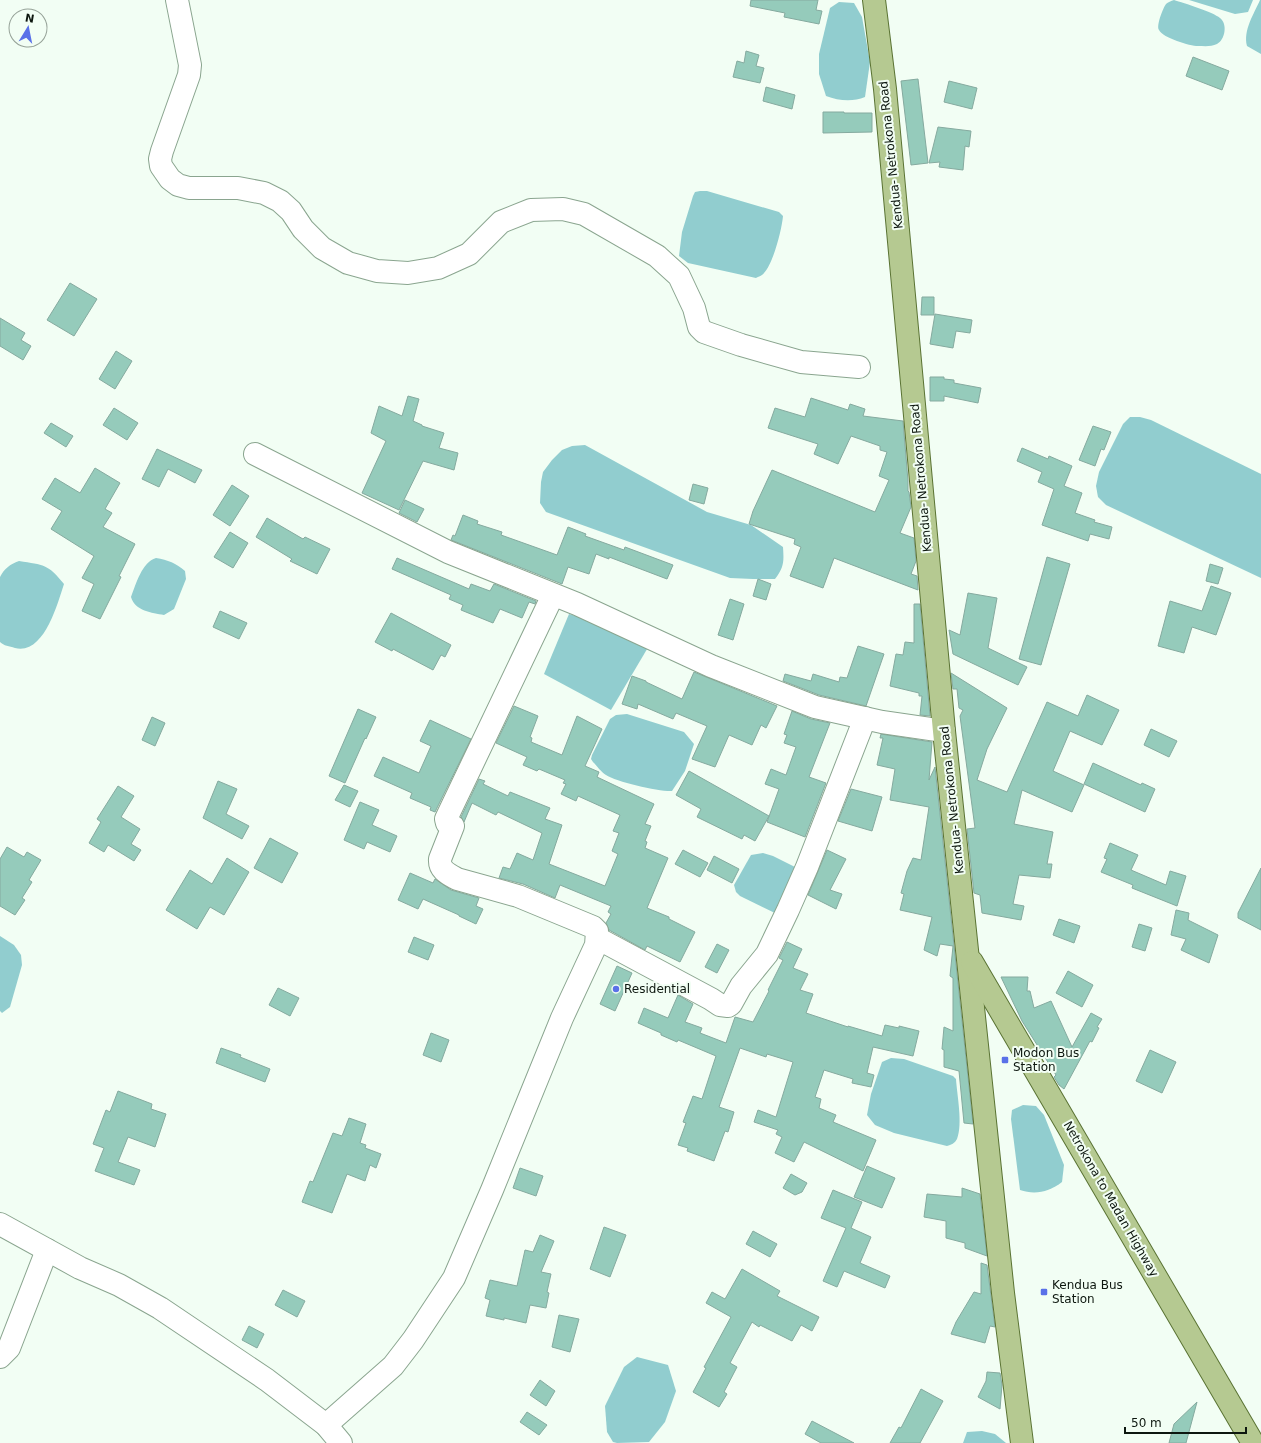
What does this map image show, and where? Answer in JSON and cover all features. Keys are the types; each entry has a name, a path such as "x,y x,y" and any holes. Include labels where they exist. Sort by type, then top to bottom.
{"main road":[{"name":"Kendua- Netrokona Road","path":"874,0 885,89 944,731 1002,1285 1022,1443"},
{"name":"Netrokona to Madan Highway","path":"968,956 1253,1443"}],"street":[{"path":"177,0 190,65 189,75 160,159 161,166 170,179 178,185 189,188 238,188 264,193 280,201 291,211 303,229 322,248 348,263 377,271 408,273 438,268 469,254 502,222 531,210 563,209 584,214 657,256 679,276 694,308 700,327 704,332 741,345 800,362 859,367"},
{"path":"255,454 448,552 577,604 711,666 816,707 882,722 944,731"},
{"path":"326,1425 393,1366 413,1340 454,1278 492,1190 562,1018 596,945 597,932 592,927 518,896 457,879 449,875 440,864 440,858 452,826 447,823 446,819 553,594"},
{"path":"597,938 711,998 720,1005 728,1006 731,1004 741,986 767,954 788,910 807,867 865,718"},
{"path":"0,1224 80,1268 119,1285 160,1308 267,1380 326,1425 341,1443"},
{"path":"0,1357 9,1348 48,1250"}],"water":[{"path":"1174,0 1205,10 1220,18 1225,28 1224,36 1220,42 1210,46 1194,46 1177,41 1161,33 1158,28 1162,13 1166,4"},
{"path":"1189,0 1253,0 1248,12 1235,14"},
{"path":"1260,0 1261,54 1247,46 1246,40 1246,34 1250,22"},
{"path":"839,2 854,3 862,17 870,62 865,97 856,100 841,100 826,96 819,74 819,54 830,8"},
{"path":"707,191 779,212 783,216 774,254 771,262 763,274 756,278 688,263 679,256 682,232 693,196 695,192"},
{"path":"1130,417 1140,417 1151,420 1261,474 1261,578 1106,505 1098,497 1096,486 1099,472 1123,424"},
{"path":"585,445 707,512 751,525 783,547 783,564 778,575 775,579 730,578 546,512 540,503 543,472 562,450 572,446"},
{"path":"156,558 172,562 185,571 186,579 174,609 164,615 149,612 140,608 133,602 131,597 143,569 151,560"},
{"path":"19,561 45,566 64,584 48,626 34,644 25,648 15,648 0,642 0,577 8,567"},
{"path":"569,614 653,639 611,710 544,674"},
{"path":"627,714 684,732 694,744 685,771 672,791 639,786 611,778 602,772 591,759 610,719 616,715"},
{"path":"763,853 773,856 797,868 779,915 740,896 736,892 734,885 751,855"},
{"path":"0,936 14,945 21,955 22,965 10,1007 2,1013 0,1011"},
{"path":"891,1058 904,1059 953,1076 956,1079 960,1126 957,1139 954,1143 947,1146 894,1133 875,1125 867,1115 871,1094 882,1062"},
{"path":"1023,1105 1036,1106 1044,1115 1064,1165 1062,1182 1042,1192 1026,1192 1020,1190 1011,1119 1012,1110"},
{"path":"637,1357 668,1365 676,1391 665,1422 649,1442 613,1442 607,1432 605,1406 624,1367"},
{"path":"982,1431 995,1434 1006,1443 963,1443 967,1432"}],"building":[{"path":"751,0 818,0 816,10 822,11 819,24 784,17 785,13 750,6"},
{"path":"746,51 759,55 756,66 764,68 760,83 733,77 737,61 744,63"},
{"path":"1193,57 1229,71 1222,90 1186,76"},
{"path":"918,79 928,163 911,165 901,81"},
{"path":"949,81 977,88 972,109 944,102"},
{"path":"766,87 795,95 792,109 763,101"},
{"path":"823,112 872,113 872,132 823,133"},
{"path":"938,127 971,131 969,147 965,146 963,170 939,167 940,162 929,163"},
{"path":"70,283 97,299 74,336 47,320"},
{"path":"922,297 934,297 934,315 921,315"},
{"path":"935,314 972,320 970,333 956,331 953,348 930,344"},
{"path":"0,318 25,333 21,340 31,346 23,360 0,346"},
{"path":"116,351 132,361 115,389 99,379"},
{"path":"930,377 944,377 944,379 954,380 954,383 981,388 978,403 944,396 944,401 930,401"},
{"path":"408,396 419,399 413,421 422,426 444,433 439,448 458,453 454,470 423,461 399,510 362,493 386,441 371,433 379,406 402,416"},
{"path":"811,398 848,410 850,404 865,409 863,416 903,421 908,491 911,507 900,533 914,538 916,561 911,574 917,576 918,590 834,558 823,588 790,576 801,547 794,544 795,539 749,524 753,511 772,470 875,512 889,480 879,476 887,452 880,450 880,446 851,436 838,464 814,454 818,444 768,428 775,408 805,417"},
{"path":"114,408 138,423 127,440 103,425"},
{"path":"51,423 73,436 66,447 44,433"},
{"path":"1093,426 1111,432 1104,450 1101,449 1095,466 1079,460"},
{"path":"1022,448 1048,459 1049,456 1072,466 1064,486 1082,493 1075,513 1095,520 1094,522 1112,527 1109,539 1090,534 1088,541 1042,525 1054,489 1038,482 1042,472 1017,461"},
{"path":"157,449 202,470 195,483 168,469 159,487 142,479"},
{"path":"95,468 120,483 105,509 112,513 103,527 135,544 119,576 121,577 100,619 82,611 94,584 82,578 94,556 51,529 62,511 42,499 55,478 80,493"},
{"path":"693,484 708,488 704,504 689,500"},
{"path":"232,485 249,496 230,526 213,515"},
{"path":"405,500 424,509 417,522 399,513"},
{"path":"463,515 478,521 477,524 502,532 501,535 557,555 568,527 586,534 585,536 624,550 625,547 673,565 667,579 609,557 609,559 596,554 589,574 568,567 562,584 451,540 453,535 455,536"},
{"path":"267,518 303,539 305,537 330,549 317,574 290,561 292,559 256,537"},
{"path":"230,532 248,543 233,568 214,557"},
{"path":"1047,557 1070,564 1041,665 1019,659"},
{"path":"397,558 469,589 471,584 490,591 494,584 536,601 535,604 529,602 522,618 500,609 493,623 461,610 463,605 449,599 451,595 392,569"},
{"path":"1210,564 1223,568 1218,584 1206,581"},
{"path":"758,579 771,584 766,600 753,596"},
{"path":"1211,586 1231,593 1216,635 1192,627 1184,653 1158,646 1170,601 1202,611"},
{"path":"968,593 997,598 988,648 1027,667 1018,685 953,654 949,630 960,635"},
{"path":"730,599 744,604 733,640 718,635"},
{"path":"914,604 920,604 930,716 920,715 922,696 919,696 919,693 890,686 896,654 903,655 905,642 914,643"},
{"path":"220,611 247,623 239,639 213,627"},
{"path":"391,613 451,645 445,657 441,655 433,670 393,649 392,651 375,642"},
{"path":"858,646 884,654 866,706 819,695 783,681 785,674 811,681 813,674 839,682 840,677 847,678"},
{"path":"694,672 777,706 766,728 761,725 752,745 729,735 715,767 692,759 707,726 676,713 673,719 638,704 637,709 622,704 632,676 646,681 682,699"},
{"path":"951,673 1007,708 987,749 977,780 1007,792 1047,702 1078,716 1087,695 1119,710 1102,745 1070,731 1053,771 1084,785 1072,812 1022,790 1014,824 1053,832 1047,864 1052,864 1050,878 1019,875 1013,904 1024,906 1021,920 982,913 980,895 974,893 967,829 975,828 960,716 963,710 959,708 957,689 953,689"},
{"path":"514,706 538,716 530,737 532,738 531,742 562,755 577,716 602,729 585,766 599,772 597,777 654,804 645,824 651,826 645,841 647,842 645,848 668,858 647,908 669,917 669,919 695,932 680,962 647,946 645,950 609,930 606,923 611,914 608,912 611,906 560,885 555,898 523,884 499,878 503,867 510,869 517,853 533,860 542,833 498,812 496,815 472,803 464,822 461,817 479,779 485,781 483,784 508,796 510,792 550,808 545,819 562,825 549,864 605,886 618,854 612,851 619,833 613,831 620,815 578,796 576,801 561,794 566,784 563,783 565,780 539,769 537,771 523,765 527,757 496,743"},
{"path":"358,709 376,717 345,783 329,776"},
{"path":"792,711 811,719 830,723 809,777 826,783 805,837 767,822 779,789 765,784 771,769 786,775 796,747 784,743 787,735 784,734"},
{"path":"152,717 165,723 155,746 142,740"},
{"path":"430,720 471,739 435,812 430,810 431,807 410,798 412,793 374,776 383,757 419,773 431,746 420,741"},
{"path":"1151,729 1177,741 1169,757 1144,745"},
{"path":"881,734 932,742 929,780 935,767 973,1124 964,1123 959,1071 944,1067 944,1050 942,1049 944,1027 953,1031 953,978 950,976 953,946 940,944 937,956 924,950 932,917 900,910 904,894 901,893 907,871 913,858 921,860 929,807 890,800 895,769 877,765 883,738 880,738"},
{"path":"1093,763 1141,785 1142,783 1155,789 1145,812 1084,784"},
{"path":"689,771 769,816 755,841 744,835 742,839 697,817 701,809 676,795"},
{"path":"218,781 237,789 226,814 249,826 242,839 203,818"},
{"path":"344,785 358,791 350,807 335,800"},
{"path":"118,786 134,796 121,817 140,829 131,844 141,850 134,861 108,845 104,852 89,843 101,822 97,819"},
{"path":"851,789 882,797 872,831 838,821"},
{"path":"360,802 379,810 372,825 397,836 390,852 367,842 364,849 344,840"},
{"path":"270,838 298,853 282,883 254,868"},
{"path":"1110,843 1138,855 1131,870 1166,885 1170,871 1186,876 1177,906 1132,888 1133,885 1101,872 1107,859 1104,858"},
{"path":"7,847 24,857 27,852 41,860 29,880 32,882 22,898 25,900 15,915 0,906 0,859"},
{"path":"683,850 708,863 700,877 675,864"},
{"path":"827,850 846,859 830,890 842,894 836,909 808,895"},
{"path":"714,856 739,869 732,883 707,870"},
{"path":"227,858 249,872 224,915 210,907 197,929 166,910 190,870 212,884"},
{"path":"1261,868 1261,930 1238,918 1238,913"},
{"path":"410,873 433,883 435,879 451,890 479,898 476,906 483,909 476,924 423,899 418,909 398,900"},
{"path":"1176,910 1189,913 1188,920 1218,935 1209,963 1181,950 1186,939 1171,935"},
{"path":"1059,919 1080,926 1074,943 1053,935"},
{"path":"1139,924 1152,928 1145,951 1132,947"},
{"path":"414,937 434,945 428,960 408,952"},
{"path":"787,942 802,949 793,968 808,974 800,990 813,994 806,1013 848,1027 882,1036 885,1025 899,1028 899,1026 919,1031 913,1056 873,1047 867,1073 874,1075 871,1087 852,1083 853,1079 824,1070 815,1097 821,1099 819,1108 836,1115 833,1122 876,1140 863,1171 804,1142 794,1162 775,1153 782,1137 776,1134 778,1130 754,1122 758,1110 776,1117 793,1062 767,1054 766,1057 740,1048 719,1107 734,1112 728,1132 725,1131 714,1161 687,1151 688,1148 678,1145 686,1123 683,1122 693,1096 702,1099 716,1056 678,1040 677,1042 638,1023 644,1008 668,1018 678,995 693,1004 685,1022 702,1028 700,1033 726,1043 735,1017 753,1022 783,960 779,958"},
{"path":"717,944 729,950 717,973 705,967"},
{"name":"Residential","path":"617,966 632,973 615,1011 600,1004"},
{"path":"1068,971 1093,985 1082,1007 1056,993"},
{"path":"1001,977 1028,977 1027,991 1030,991 1034,1008 1051,1001 1072,1047 1091,1013 1102,1019 1097,1027 1099,1028 1092,1042 1090,1041 1064,1089 1059,1085 1054,1077 1056,1075 1022,1021"},
{"path":"278,988 299,998 290,1016 269,1005"},
{"path":"431,1033 449,1040 441,1062 423,1055"},
{"path":"221,1048 241,1055 240,1057 270,1069 265,1082 216,1063"},
{"path":"1150,1050 1176,1062 1162,1093 1136,1081"},
{"path":"118,1091 152,1104 151,1109 166,1114 155,1147 128,1137 118,1162 140,1170 134,1185 95,1171 104,1148 93,1144 106,1110 110,1112"},
{"path":"349,1118 366,1124 360,1143 366,1145 365,1148 381,1154 376,1168 370,1165 365,1181 347,1174 332,1213 302,1202 310,1181 313,1182 333,1133 342,1136"},
{"path":"867,1166 895,1178 882,1208 854,1197"},
{"path":"520,1168 543,1176 536,1196 513,1188"},
{"path":"791,1174 807,1183 802,1192 795,1195 783,1188"},
{"path":"962,1188 980,1194 987,1256 965,1248 965,1243 946,1238 946,1221 924,1217 927,1194 962,1197"},
{"path":"833,1190 862,1202 851,1228 871,1237 860,1263 890,1276 885,1288 844,1271 837,1287 823,1281 846,1228 821,1218"},
{"path":"604,1227 626,1235 610,1277 590,1269"},
{"path":"753,1231 777,1244 770,1257 746,1244"},
{"path":"540,1235 554,1241 541,1272 551,1274 547,1292 549,1293 546,1308 530,1305 526,1323 486,1316 490,1300 485,1298 490,1280 517,1286 525,1250 533,1252"},
{"path":"981,1263 987,1265 995,1327 990,1326 985,1343 951,1334 956,1322 974,1292 981,1294"},
{"path":"742,1269 780,1291 777,1296 819,1317 812,1331 801,1325 792,1341 760,1325 759,1327 752,1322 730,1363 737,1367 724,1392 727,1394 719,1407 693,1392 706,1368 704,1367 731,1317 706,1303 712,1292 725,1299"},
{"path":"283,1290 305,1301 297,1317 275,1305"},
{"path":"559,1315 579,1319 570,1352 552,1347"},
{"path":"249,1326 264,1334 257,1348 242,1340"},
{"path":"987,1372 1000,1373 1002,1385 1000,1409 978,1397 986,1381"},
{"path":"540,1380 555,1391 546,1406 530,1395"},
{"path":"921,1389 943,1401 920,1443 890,1443 899,1427 901,1428"},
{"path":"1197,1402 1186,1443 1169,1443 1174,1424"},
{"path":"527,1412 547,1425 539,1435 520,1422"},
{"path":"812,1421 854,1443 821,1443 805,1434"}],"place":[{"name":"Residential","path":"616,989"},
{"name":"Modon Bus Station","path":"1005,1060"},
{"name":"Kendua Bus Station","path":"1044,1292"}]}
